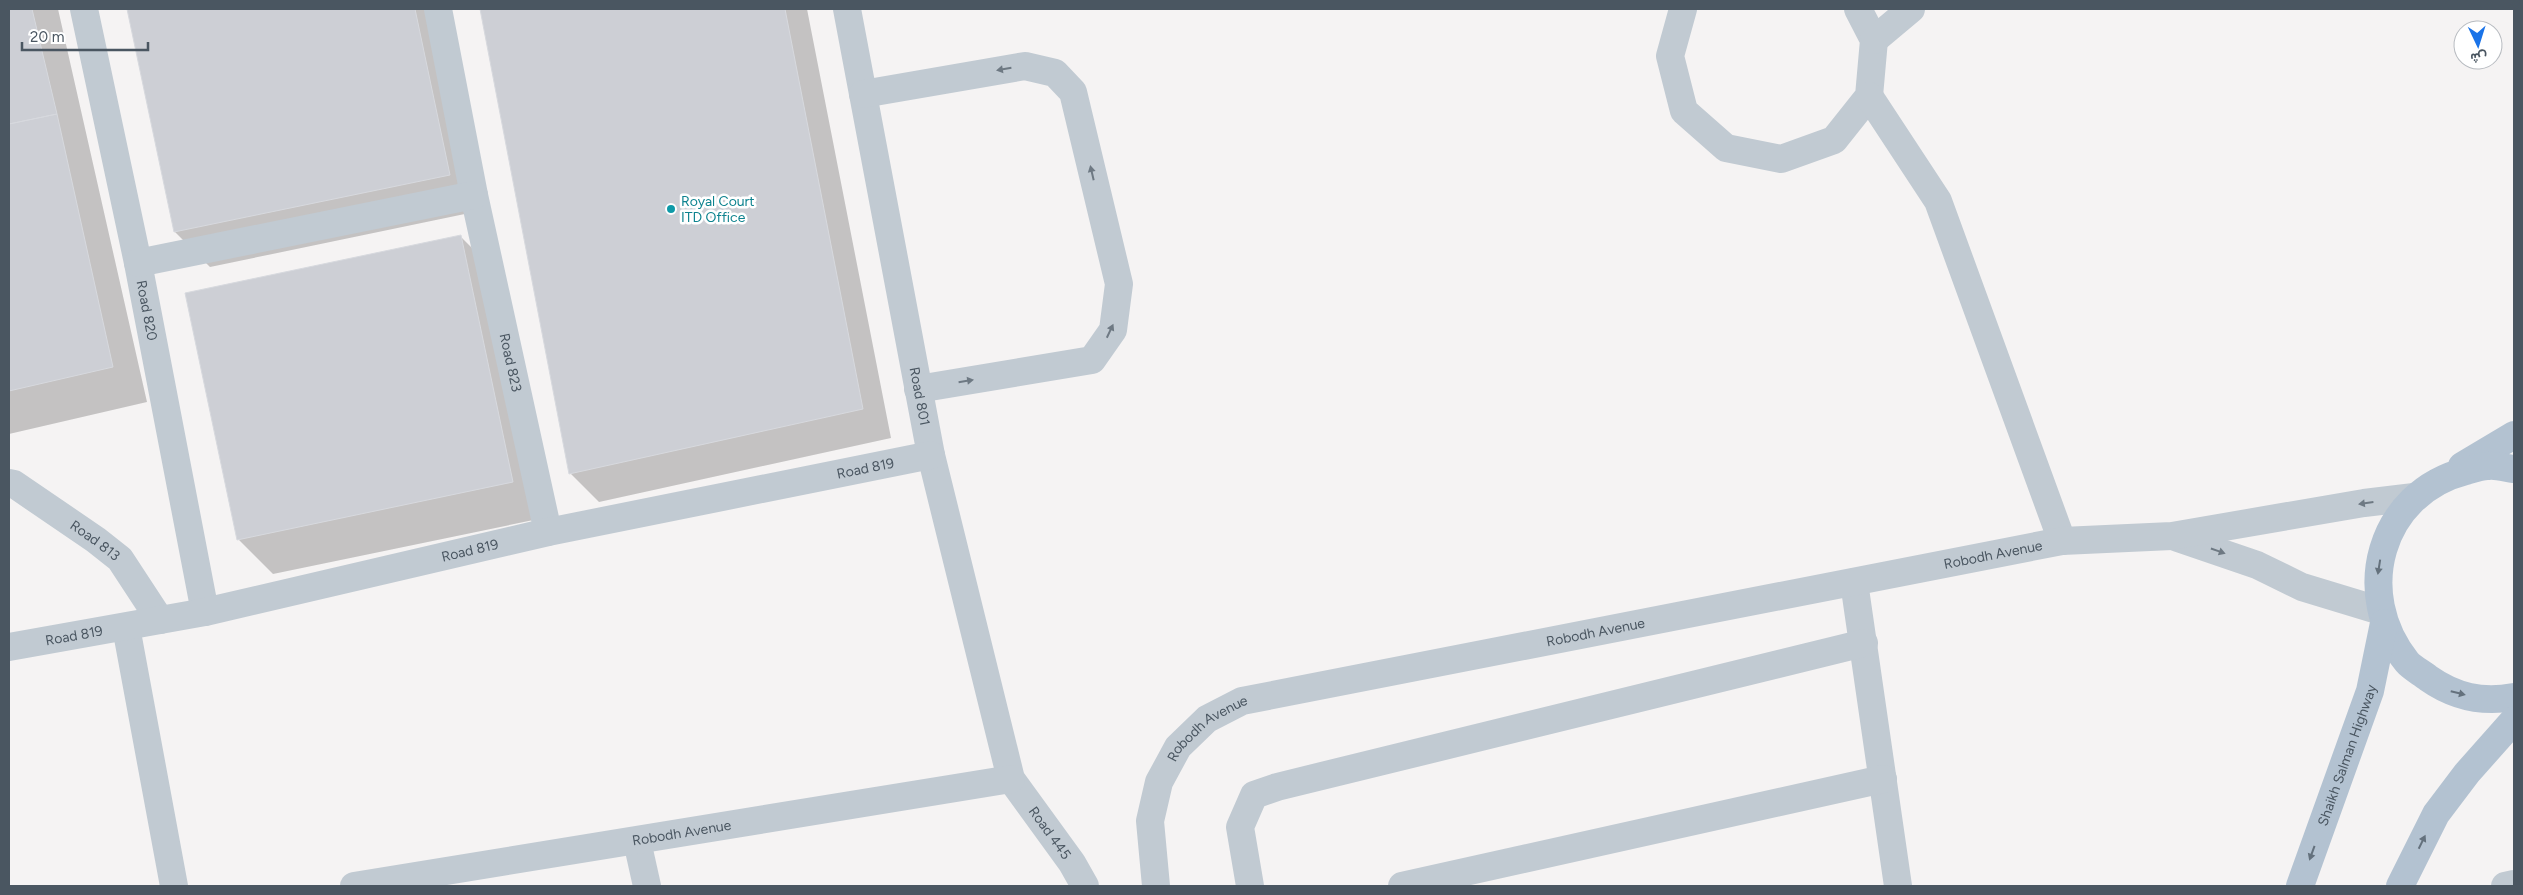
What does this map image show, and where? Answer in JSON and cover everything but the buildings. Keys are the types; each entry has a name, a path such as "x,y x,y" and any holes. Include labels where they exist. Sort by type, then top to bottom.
{"main road":[{"path":"2502,699 2445,690 2408,663 2382,617 2377,580 2382,550 2394,521 2414,497 2445,476 2514,435"},
{"path":"2445,476 2488,466 2514,469"},
{"name":"Shaikh Salman Highway","path":"2300,886 2370,691 2382,617"},
{"path":"2400,886 2436,814 2511,729"}],"street":[{"name":"Road 820","path":"84,9 138,263 205,612"},
{"name":"Road 823","path":"438,9 474,194 548,532"},
{"name":"Road 801","path":"847,9 930,455 1012,779"},
{"path":"1683,9 1670,56 1684,111 1726,148 1781,159 1834,140 1869,96 1874,40 1858,9"},
{"path":"1874,40 1911,9"},
{"path":"864,94 1025,66 1055,73 1073,92 1119,284 1113,330 1092,360 918,389"},
{"path":"1869,96 1938,201 2062,541"},
{"path":"138,263 474,194"},
{"name":"Road 819","path":"9,647 205,612 548,532 930,455"},
{"name":"Road 813","path":"9,483 14,484 96,540 120,559 160,620"},
{"name":"Robodh Avenue","path":"1156,886 1150,821 1159,782 1178,747 1207,719 1242,701 2062,541 2172,536 2364,503 2414,497"},
{"name":"Robodh Avenue","path":"2172,536 2257,565 2302,587 2382,617"},
{"path":"1854,582 1883,780 1893,885"},
{"path":"126,627 174,886"},
{"path":"1250,886 1240,826 1254,795 1277,787 1864,643"},
{"path":"2502,699 2511,729"},
{"name":"Robodh Avenue","path":"354,886 405,882 637,841 1012,779"},
{"name":"Road 445","path":"1012,779 1072,863 1086,886"},
{"path":"1402,886 1883,780"},
{"path":"637,841 647,886"},
{"path":"2505,886 2514,884"}],"place":[{"name":"Royal Court ITD Office","path":"671,209"}]}
